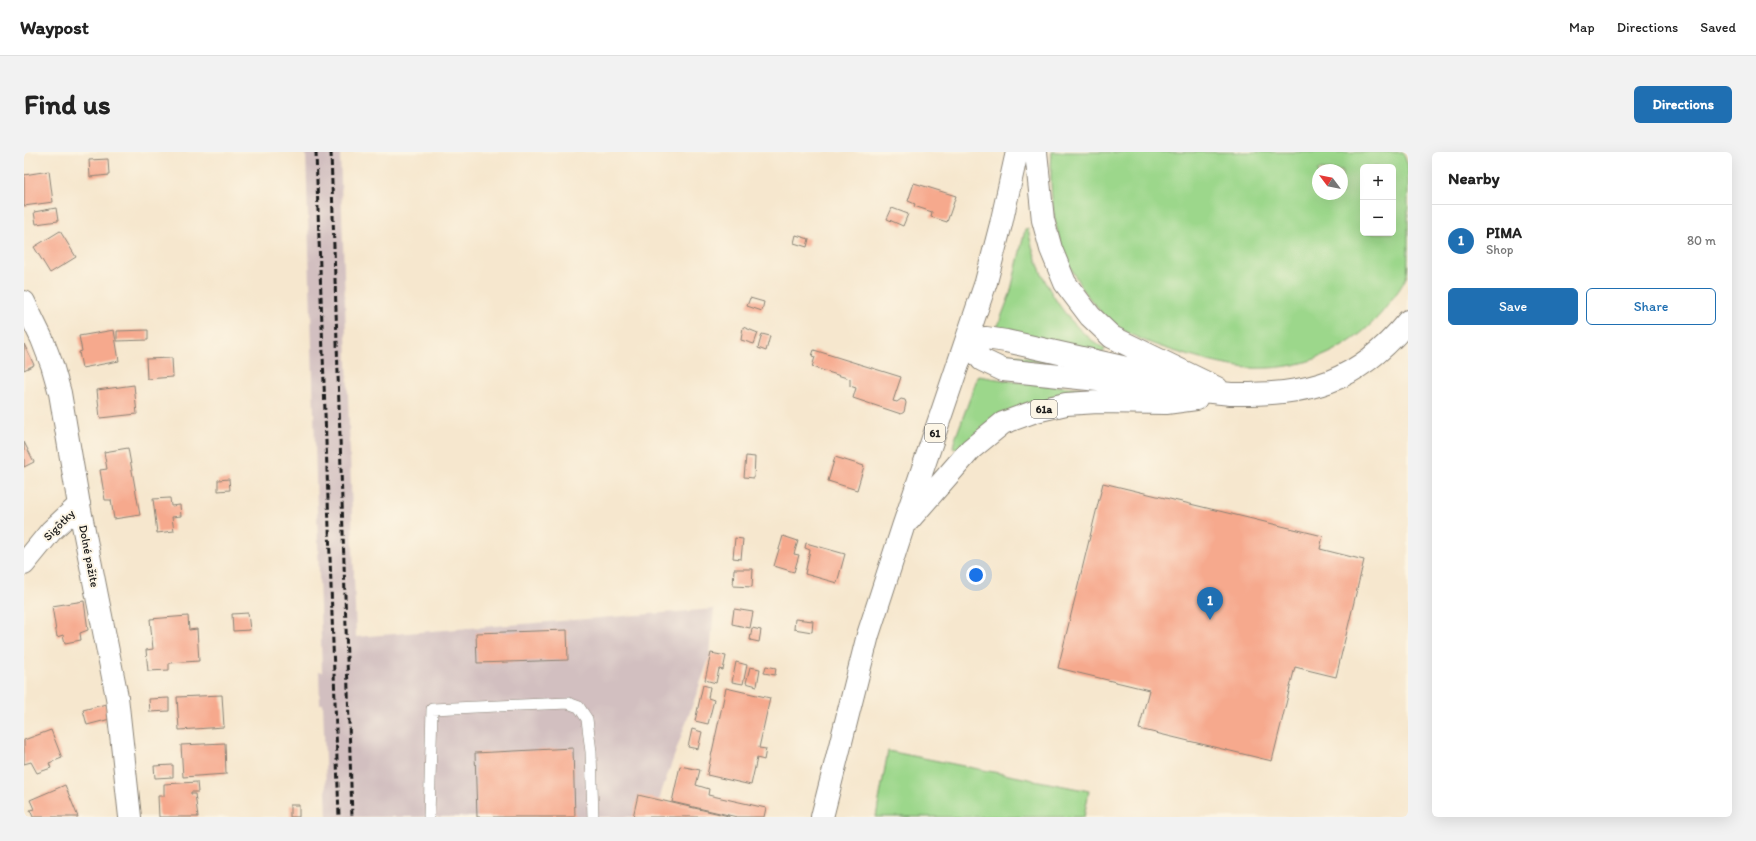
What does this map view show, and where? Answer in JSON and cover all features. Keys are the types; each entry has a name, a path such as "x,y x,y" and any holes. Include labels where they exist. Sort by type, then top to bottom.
{"main road":[{"name":"61","path":"822,817 868,635 986,282 1003,218 1017,152"},
{"name":"61a","path":"1036,152 1044,220 1051,249 1064,283 1090,316 1112,337 1231,394"},
{"name":"Dolné pažite","path":"24,302 42,338 58,386 79,505 117,698 130,817"},
{"name":"61a","path":"903,527 971,449 1003,423 1036,411 1066,404 1098,402 1166,403 1231,394 1288,393 1310,388 1334,380 1351,372 1372,357 1396,335 1408,321"},
{"name":"61a","path":"967,340 986,338 1006,341 1127,367 1231,394"},
{"name":"61a","path":"967,340 982,360 1003,370 1231,394"},
{"name":"Sigôtky","path":"24,564 51,531 79,505"}],"lane":[{"path":"429,817 432,709 568,703 579,707 587,719 591,752 593,817"}],"shaded area":[{"path":"306,152 340,152 356,637 714,609 710,656 662,790 655,817 327,817 323,704 320,704 319,672 322,672"}],"green space":[{"path":"1052,152 1403,152 1408,166 1407,275 1403,284 1381,314 1368,327 1354,339 1322,356 1287,366 1268,368 1245,368 1199,359 1155,345 1135,336 1116,325 1099,310 1085,293 1065,256 1054,216 1052,195"},
{"path":"1028,229 1038,264 1054,297 1077,326 1090,339 1105,349 1103,353 999,330 997,328 1010,294 1025,230"},
{"path":"994,351 1047,361 1048,363 1007,359"},
{"path":"978,376 1023,383 1080,388 1081,391 1052,397 955,449 953,448 954,442"},
{"path":"888,751 1089,791 1084,817 876,817"}],"building":[{"path":"108,159 109,175 90,177 89,160"},
{"path":"49,171 53,202 24,206 24,175"},
{"path":"914,183 956,196 947,222 931,217 932,212 914,206 915,204 908,201"},
{"path":"56,208 58,221 36,224 34,212"},
{"path":"892,208 908,214 903,226 887,219"},
{"path":"60,231 76,257 50,273 34,247"},
{"path":"796,235 809,239 807,247 794,243"},
{"path":"750,298 764,302 762,311 747,306"},
{"path":"743,327 758,333 754,344 741,340"},
{"path":"114,330 119,361 82,368 79,352 82,351 79,336"},
{"path":"148,330 148,340 117,341 117,331"},
{"path":"762,334 770,336 766,351 758,348"},
{"path":"24,344 34,365 24,370"},
{"path":"814,350 901,377 893,401 897,402 901,399 905,400 906,403 904,412 901,414 853,398 856,388 850,386 850,379 812,367 815,357 812,356"},
{"path":"172,358 173,377 147,379 146,359"},
{"path":"134,385 137,414 100,418 97,390"},
{"path":"24,442 34,462 24,467"},
{"path":"128,448 140,515 114,519 111,500 105,500 100,470 107,469 104,452"},
{"path":"746,456 755,457 754,478 744,477"},
{"path":"835,457 864,466 857,490 828,481"},
{"path":"229,479 230,490 218,491 218,480"},
{"path":"1103,483 1323,536 1320,549 1364,560 1336,677 1295,667 1272,761 1139,729 1149,690 1058,668"},
{"path":"170,498 171,506 180,505 181,516 172,517 174,531 157,533 153,499"},
{"path":"783,536 798,541 794,554 799,555 794,572 774,566"},
{"path":"735,538 743,539 741,559 733,558"},
{"path":"806,543 845,554 837,583 805,574 810,550 805,548"},
{"path":"734,569 753,569 752,587 733,586"},
{"path":"84,601 88,630 80,633 81,640 65,643 63,635 57,637 52,606"},
{"path":"734,609 753,612 750,628 732,624"},
{"path":"248,613 250,630 233,631 232,614"},
{"path":"188,616 189,630 197,629 199,661 169,663 169,670 148,671 146,650 153,649 150,619"},
{"path":"795,619 813,621 812,632 794,629"},
{"path":"752,628 761,630 759,642 750,640"},
{"path":"567,630 568,660 477,663 476,633"},
{"path":"711,653 726,656 723,670 719,669 716,683 705,680"},
{"path":"736,662 747,665 743,684 732,682"},
{"path":"766,666 776,668 775,675 764,673"},
{"path":"750,667 760,669 757,686 746,683"},
{"path":"703,685 710,687 708,698 714,700 708,724 695,721"},
{"path":"726,688 770,698 759,748 766,749 764,760 757,758 751,785 707,775"},
{"path":"222,695 224,727 179,730 177,697"},
{"path":"169,698 169,711 150,712 149,699"},
{"path":"106,704 110,719 87,725 83,710"},
{"path":"692,729 702,732 698,749 688,747"},
{"path":"51,730 62,758 49,763 51,768 37,773 31,762 24,764 24,740"},
{"path":"225,743 226,774 183,777 181,745"},
{"path":"573,748 575,817 477,817 475,753"},
{"path":"173,765 173,777 155,778 154,766"},
{"path":"680,766 700,770 696,785 709,789 708,795 766,808 764,817 737,817 672,802"},
{"path":"197,782 198,792 191,792 191,794 195,794 198,817 159,817 158,796 164,796 164,784"},
{"path":"65,785 78,817 33,817 30,810 34,809 30,800"},
{"path":"638,795 729,816 729,817 633,817"},
{"path":"290,805 299,805 299,817 290,817"}],"railway":[{"path":"316,152 339,817"},
{"path":"331,152 352,817"}],"place":[{"name":"PIMA","path":"1210,620"}]}
